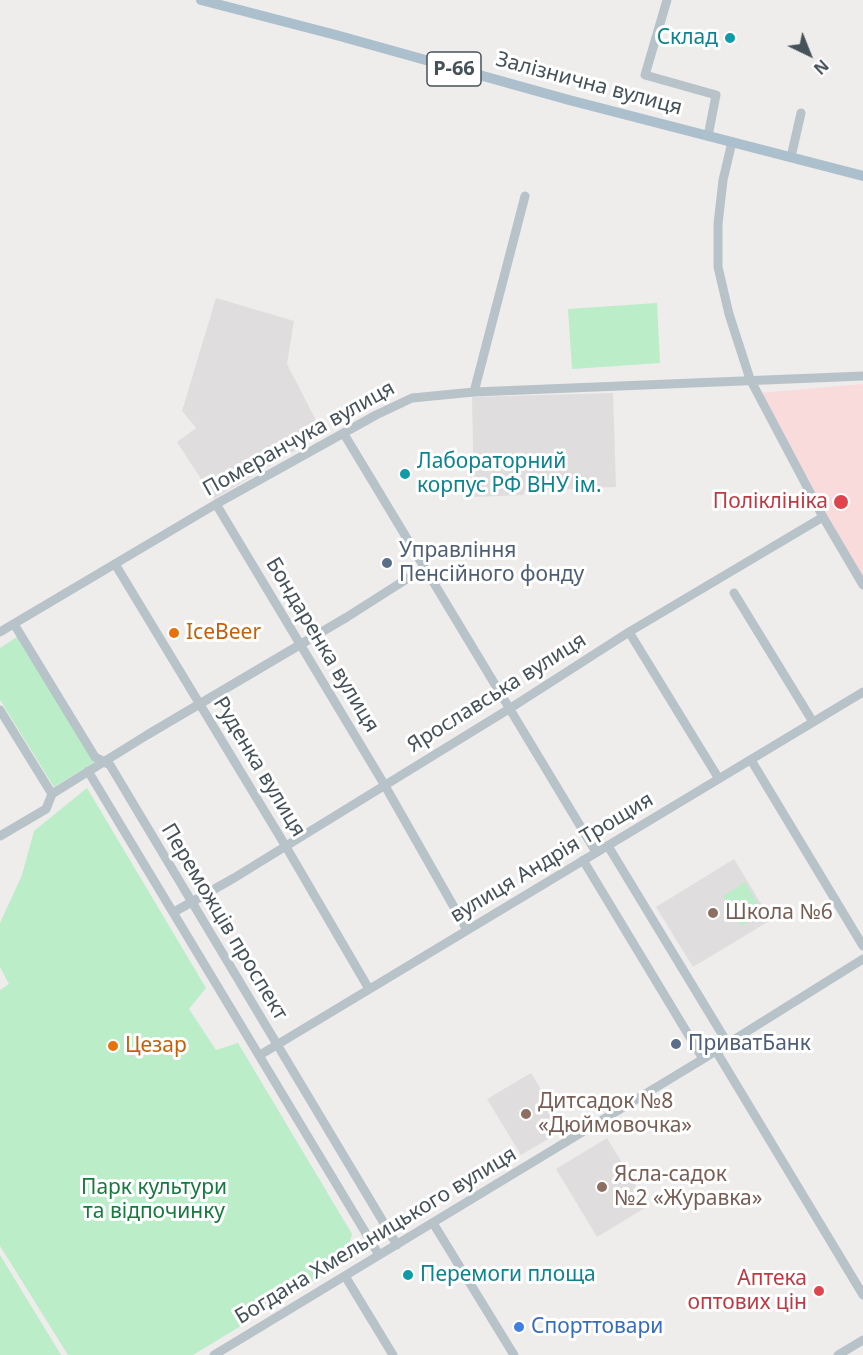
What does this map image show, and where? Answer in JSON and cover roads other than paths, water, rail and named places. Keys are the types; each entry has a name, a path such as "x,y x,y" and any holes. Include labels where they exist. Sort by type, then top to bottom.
{"main road":[{"name":"Залізнична вулиця","path":"201,0 863,176"}],"street":[{"path":"667,0 645,75 716,95 708,136"},
{"path":"791,158 801,113"},
{"path":"732,142 722,187 718,224 718,267 729,314 750,379 823,517 863,585"},
{"path":"474,392 525,196"},
{"name":"Померанчука вулиця","path":"0,632 216,504 376,415 412,398 474,392 863,376"},
{"path":"344,434 596,852"},
{"name":"Бондаренка вулиця","path":"216,504 384,784 467,930"},
{"name":"Ярославська вулиця","path":"174,912 509,709 629,632 823,517"},
{"name":"Руденка вулиця","path":"115,564 369,989"},
{"path":"0,836 46,809 52,794 88,771 424,568"},
{"path":"734,593 813,722"},
{"name":"Переможців проспект","path":"14,624 95,757 110,765 397,1245"},
{"path":"629,632 719,779"},
{"name":"вулиця Андрія Трощия","path":"260,1055 863,692"},
{"path":"0,710 52,794"},
{"path":"751,759 863,945"},
{"name":"Переможців проспект","path":"88,771 379,1255"},
{"path":"608,846 728,1044"},
{"path":"583,860 703,1059"},
{"name":"Богдана Хмельницького вулиця","path":"214,1355 728,1044 863,959"},
{"path":"716,1051 863,1295"},
{"path":"433,1223 514,1355"},
{"path":"345,1276 393,1355"},
{"path":"838,1355 863,1340"}],"place":[{"name":"Склад","path":"730,38"},
{"name":"Лабораторний корпус РФ ВНУ ім.","path":"405,474"},
{"name":"Поліклініка","path":"841,502"},
{"name":"Управління Пенсійного фонду","path":"387,563"},
{"name":"IceBeer","path":"174,633"},
{"name":"Школа №6","path":"713,913"},
{"name":"ПриватБанк","path":"676,1044"},
{"name":"Цезар","path":"113,1046"},
{"name":"Дитсадок №8 «Дюймовочка»","path":"526,1114"},
{"name":"Ясла-садок №2 «Журавка»","path":"602,1187"},
{"name":"Перемоги площа","path":"408,1275"},
{"name":"Аптека оптових цін","path":"819,1291"},
{"name":"Спорттовари","path":"519,1327"}],"park label":[{"name":"Парк культури та відпочинку","path":"154,1200"}]}
